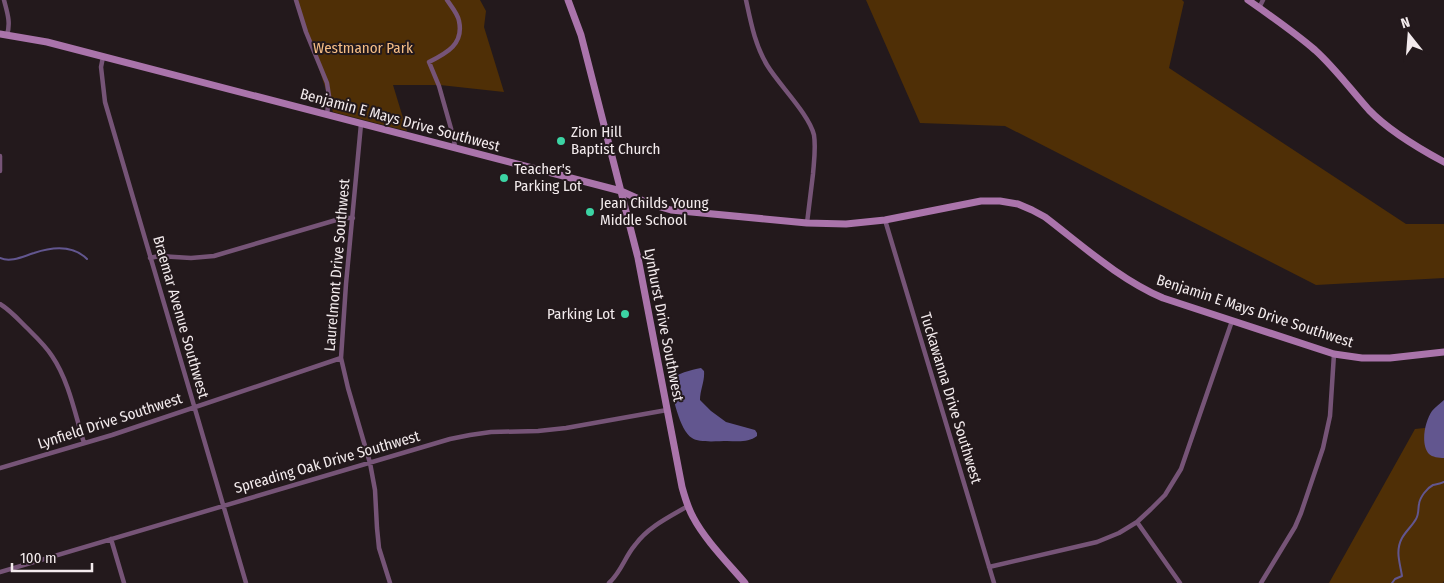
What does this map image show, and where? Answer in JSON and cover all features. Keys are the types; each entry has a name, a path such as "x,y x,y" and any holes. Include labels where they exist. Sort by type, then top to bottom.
{"street":[{"path":"3,34 9,27 4,0"},
{"path":"296,0 306,32 327,84 329,96 327,114"},
{"path":"448,0 459,20 459,34 456,43 446,54 429,62 444,104 455,148"},
{"name":"Lynhurst Drive Southwest","path":"568,0 581,35 638,258 682,487 688,506 702,530 744,583"},
{"path":"746,0 761,54 808,122 813,134 814,159 807,223"},
{"path":"1248,0 1292,31 1316,51 1380,120 1444,162"},
{"path":"1260,8 1263,0"},
{"name":"Benjamin E Mays Drive Southwest","path":"3,34 47,42 621,190 650,204 671,210 807,223 846,224 885,220 981,202 1000,201 1018,204 1045,217 1140,288 1163,298 1334,354 1362,358 1390,358 1444,352"},
{"name":"Braemar Avenue Southwest","path":"103,57 101,67 105,102 246,583"},
{"name":"Laurelmont Drive Southwest","path":"361,124 341,358 370,463 375,490 379,548 390,583"},
{"path":"0,156 0,171"},
{"path":"150,258 159,256 191,258 214,256 343,218 353,218"},
{"name":"Tuckawanna Drive Southwest","path":"885,220 994,583"},
{"path":"0,304 7,308 41,342 52,356 65,381 84,443"},
{"path":"989,566 1097,542 1119,533 1137,522 1152,509 1163,497 1181,469 1232,321"},
{"path":"1261,583 1295,527 1324,448 1330,416 1334,354"},
{"name":"Lynfield Drive Southwest","path":"0,468 84,443 341,358"},
{"name":"Spreading Oak Drive Southwest","path":"0,572 470,434 566,428 667,410"},
{"path":"609,583 616,577 633,546 645,533 688,506"},
{"path":"1137,522 1180,583"},
{"path":"111,539 124,583"}],"green space":[{"name":"Westmanor Park","path":"297,0 480,0 486,11 484,27 504,92 440,85 393,85 407,131 333,112"},
{"path":"866,0 1182,0 1184,2 1169,68 1406,224 1444,224 1444,278 1316,285 1005,126 920,123"},
{"path":"1444,426 1443,583 1329,583 1415,429"}],"shaded area":[{"path":"701,368 704,371 704,375 700,400 726,422 755,430 757,436 750,440 742,441 699,441 687,434 677,412 669,381 680,374"},
{"path":"1444,400 1444,458 1429,454 1426,450 1424,439 1429,415"}],"waterway":[{"path":"0,258 9,260 41,251 62,248 75,251 87,259"},
{"path":"1392,583 1395,579 1402,576 1399,557 1400,543 1417,517 1421,498 1431,486 1444,482"}],"place":[{"name":"Zion Hill Baptist Church","path":"561,141"},
{"name":"Teacher's Parking Lot","path":"504,178"},
{"name":"Jean Childs Young Middle School","path":"590,212"},
{"name":"Parking Lot","path":"625,314"}]}
